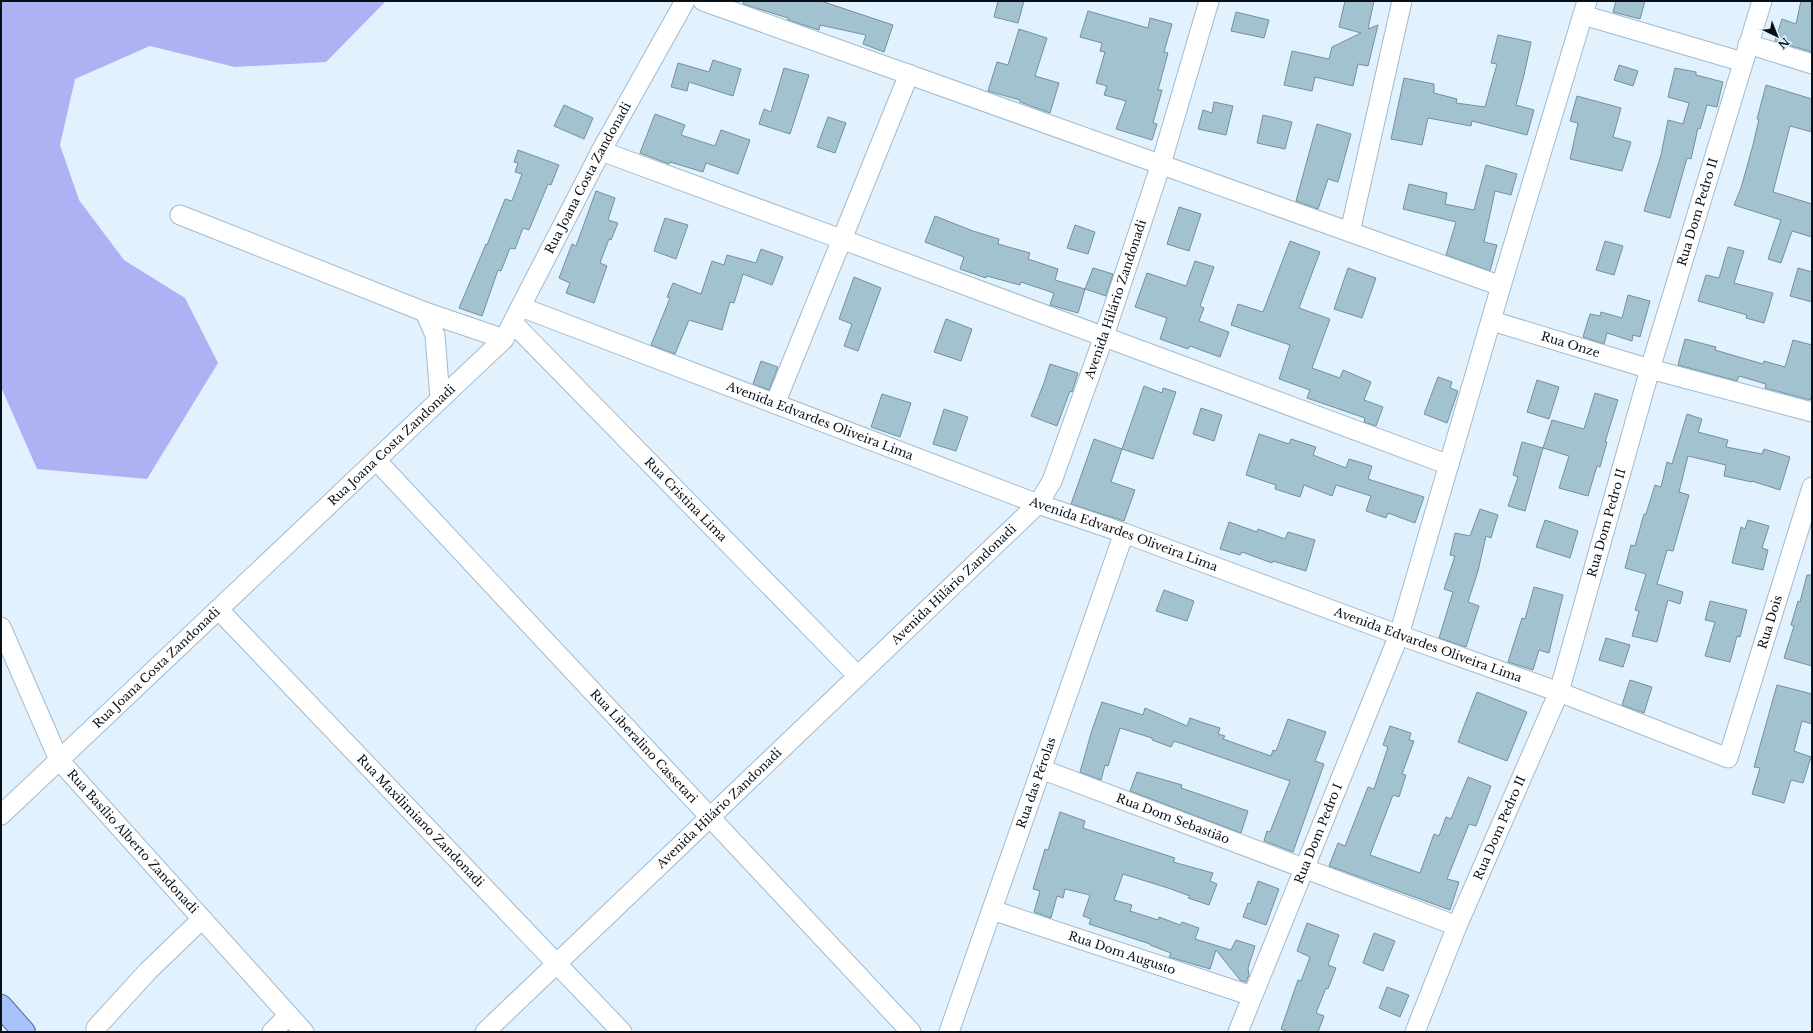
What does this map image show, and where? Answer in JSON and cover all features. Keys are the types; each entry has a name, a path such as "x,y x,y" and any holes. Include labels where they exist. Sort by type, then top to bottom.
{"main road":[{"path":"2,1011 24,1032"}],"street":[{"name":"Rua Joana Costa Zandonadi","path":"1,815 504,339 601,151 685,1"},
{"path":"703,1 1501,286"},
{"path":"1350,232 1402,1"},
{"name":"Rua Dom Pedro II","path":"1415,1032 1457,926 1559,692 1650,368 1762,1"},
{"name":"Avenida Hilário Zandonadi","path":"485,1032 1038,504 1052,481 1104,336 1161,164 1204,2"},
{"path":"1398,635 1585,8 1746,53 1812,64"},
{"path":"775,404 909,74"},
{"path":"601,151 1449,465"},
{"path":"180,215 425,312 504,339"},
{"path":"425,312 435,335 440,399"},
{"name":"Avenida Edvardes Oliveira Lima","path":"517,315 775,404 1038,504 1124,533 1398,635 1559,692 1728,758"},
{"name":"Rua Cristina Lima","path":"517,315 858,676"},
{"name":"Rua Onze","path":"1492,321 1650,368 1812,412"},
{"name":"Rua Liberalino Cassetari","path":"376,460 911,1032"},
{"name":"Rua Dois","path":"1728,758 1812,487"},
{"name":"Rua das Pérolas","path":"949,1032 1124,533"},
{"name":"Rua Maxilimiano Zandonadi","path":"218,609 622,1032"},
{"name":"Rua Basílio Alberto Zandonadi","path":"1,626 59,760 304,1032"},
{"name":"Rua Dom Pedro I","path":"1238,1032 1398,635"},
{"name":"Rua Dom Sebastião","path":"1041,770 1457,926"},
{"name":"Rua Dom Augusto","path":"992,910 1252,996"},
{"path":"96,1032 96,1028 119,1001 202,919"},
{"path":"272,1032 288,1016"}],"shaded area":[{"path":"1,1 386,1 326,62 235,67 150,46 75,79 60,145 79,200 124,260 185,298 218,363 147,479 37,469 1,387"}],"building":[{"path":"744,1 821,1 893,25 884,52 863,44 866,35 820,25 819,30 788,20 788,18 743,4"},
{"path":"998,1 1024,1 1018,23 994,17"},
{"path":"1345,1 1374,1 1368,29 1378,25 1368,66 1358,64 1353,86 1315,77 1312,91 1284,85 1292,51 1329,59 1332,47 1361,33 1339,27"},
{"path":"1616,1 1645,1 1640,19 1613,12"},
{"path":"1801,1 1812,1 1812,52 1775,41 1782,19 1796,24"},
{"path":"1088,11 1148,28 1150,18 1172,24 1164,52 1168,53 1158,90 1162,90 1153,123 1157,124 1152,140 1116,129 1126,101 1104,95 1107,86 1096,83 1105,52 1100,51 1102,43 1080,37"},
{"path":"1236,12 1269,20 1264,38 1231,31"},
{"path":"1019,29 1047,38 1035,76 1059,83 1050,113 1020,102 1020,100 988,91 997,62 1008,65"},
{"path":"1498,35 1531,42 1516,105 1534,110 1527,135 1472,121 1471,126 1428,118 1422,145 1391,139 1404,78 1434,84 1434,93 1457,99 1456,103 1485,107 1497,64 1491,63"},
{"path":"713,60 741,69 733,96 689,82 687,91 671,87 678,63 709,72"},
{"path":"1619,65 1638,71 1633,86 1614,80"},
{"path":"784,68 809,75 790,134 759,124 764,109 771,112"},
{"path":"1675,68 1696,72 1696,75 1723,82 1717,107 1707,105 1700,129 1698,128 1691,159 1687,158 1670,218 1644,211 1661,155 1668,120 1683,124 1689,103 1668,97"},
{"path":"1766,85 1812,99 1812,132 1790,126 1773,192 1812,204 1812,237 1792,231 1781,263 1768,259 1781,220 1734,205 1741,188 1753,145 1759,119 1757,119"},
{"path":"1577,96 1621,108 1613,137 1631,142 1622,171 1570,159 1578,123 1570,121"},
{"path":"1214,102 1233,106 1226,135 1198,129 1203,110 1212,113"},
{"path":"564,105 593,118 584,139 554,126"},
{"path":"655,114 685,125 681,135 715,146 721,130 750,140 738,174 706,163 703,172 670,162 669,164 640,153"},
{"path":"1263,115 1292,122 1285,149 1257,143"},
{"path":"828,117 846,123 835,153 817,147"},
{"path":"1317,124 1351,134 1338,182 1328,179 1318,209 1296,201"},
{"path":"518,150 559,165 551,185 548,184 529,230 523,228 515,249 510,248 501,271 498,270 482,316 459,308 486,244 487,245 505,199 512,201 522,174 515,172 518,163 514,162"},
{"path":"1486,165 1517,174 1511,195 1495,191 1484,242 1497,245 1490,271 1446,255 1456,222 1403,209 1409,184 1447,193 1445,204 1474,210"},
{"path":"596,191 615,198 608,220 618,223 611,240 609,239 600,263 607,266 594,303 566,293 570,283 559,278 572,244 576,246"},
{"path":"1179,207 1201,214 1189,251 1167,244"},
{"path":"935,216 973,231 999,239 998,244 1030,253 1028,259 1058,269 1055,280 1085,289 1078,313 1050,305 1054,293 1021,282 1020,285 987,276 986,278 960,269 964,257 925,242"},
{"path":"665,218 688,225 676,259 654,251"},
{"path":"1075,225 1095,232 1088,254 1067,248"},
{"path":"1290,241 1320,252 1299,308 1330,319 1312,368 1340,378 1343,370 1371,382 1364,400 1383,407 1376,426 1364,422 1365,418 1307,398 1310,390 1279,379 1290,345 1231,325 1238,304 1263,312"},
{"path":"1605,241 1623,246 1614,275 1596,270"},
{"path":"1728,247 1744,251 1734,283 1773,293 1764,323 1746,318 1747,315 1698,301 1706,275 1719,278"},
{"path":"761,249 783,257 772,285 743,274 734,303 730,302 722,330 689,320 675,354 651,345 670,298 667,297 673,283 701,294 712,261 724,265 727,255 756,263"},
{"path":"1195,261 1214,267 1200,306 1204,308 1199,321 1229,332 1220,357 1190,346 1188,349 1160,339 1167,318 1135,307 1147,273 1186,286"},
{"path":"1093,268 1113,274 1106,296 1085,289"},
{"path":"1348,268 1376,278 1362,318 1334,309"},
{"path":"1798,268 1812,272 1812,302 1790,296"},
{"path":"854,277 881,288 858,351 844,346 852,324 839,319"},
{"path":"1628,295 1650,301 1640,337 1633,335 1632,341 1607,333 1604,344 1583,337 1590,314 1600,316 1601,312 1622,318"},
{"path":"946,319 972,329 961,361 934,352"},
{"path":"1685,339 1716,347 1715,350 1763,364 1764,361 1785,367 1793,340 1812,345 1812,395 1810,400 1765,388 1766,384 1739,376 1737,381 1678,365"},
{"path":"761,361 778,367 769,390 753,384"},
{"path":"1050,364 1078,373 1072,392 1070,391 1057,426 1031,416"},
{"path":"1438,377 1452,382 1450,388 1458,391 1447,423 1424,414"},
{"path":"1537,380 1559,387 1549,419 1527,412"},
{"path":"1144,386 1162,393 1163,388 1176,392 1153,459 1122,449"},
{"path":"1595,393 1618,400 1605,442 1607,442 1600,467 1597,466 1588,496 1559,488 1569,456 1543,448 1552,420 1584,429"},
{"path":"882,394 911,403 900,437 871,427"},
{"path":"1201,408 1222,415 1214,441 1193,434"},
{"path":"944,409 968,417 956,451 933,444"},
{"path":"1687,414 1702,419 1698,432 1728,440 1726,447 1762,454 1764,449 1790,457 1780,490 1752,481 1724,476 1726,465 1688,456 1679,492 1689,495 1673,551 1667,550 1657,584 1683,592 1680,604 1668,600 1657,642 1632,636 1639,611 1635,610 1646,574 1625,568 1631,545 1635,546 1644,514 1646,514 1655,485 1661,487 1667,462 1672,464"},
{"path":"1259,434 1289,444 1291,439 1316,447 1313,455 1346,468 1349,459 1372,466 1368,479 1424,497 1415,523 1388,513 1386,518 1366,511 1371,496 1336,485 1332,496 1304,485 1300,497 1275,489 1276,485 1246,475"},
{"path":"1094,439 1122,449 1111,482 1135,490 1124,521 1071,504"},
{"path":"1522,442 1543,448 1525,511 1508,506 1518,477 1513,475"},
{"path":"1480,509 1498,515 1491,538 1486,536 1478,571 1468,602 1479,606 1466,647 1439,638 1453,592 1444,589 1455,556 1450,555 1455,533 1470,536"},
{"path":"1545,520 1578,531 1570,558 1536,547"},
{"path":"1748,520 1769,526 1762,548 1768,550 1763,570 1732,563 1741,527 1745,529"},
{"path":"1229,522 1257,532 1258,529 1285,539 1288,532 1315,540 1306,571 1273,561 1272,563 1242,552 1240,555 1220,549"},
{"path":"1807,575 1812,575 1812,666 1784,658 1794,626 1791,625 1798,601 1800,602"},
{"path":"1534,587 1563,595 1549,653 1539,650 1533,670 1508,662 1522,618 1525,619"},
{"path":"1164,590 1194,601 1187,621 1156,611"},
{"path":"1710,601 1747,610 1740,637 1737,636 1730,662 1705,656 1715,622 1705,620"},
{"path":"1606,638 1630,645 1623,667 1599,660"},
{"path":"1630,680 1652,687 1644,713 1622,705"},
{"path":"1777,685 1812,694 1812,724 1802,721 1794,751 1811,757 1803,783 1791,780 1784,803 1752,794 1760,768 1754,767"},
{"path":"1477,692 1527,712 1507,761 1458,742"},
{"path":"1102,702 1143,715 1145,708 1187,726 1190,718 1220,728 1218,734 1225,736 1223,739 1271,756 1273,750 1276,751 1288,719 1326,732 1315,761 1324,764 1293,852 1264,841 1267,831 1270,832 1290,781 1174,741 1171,747 1152,740 1152,738 1120,728 1108,766 1105,765 1101,780 1080,772"},
{"path":"1390,726 1411,733 1409,740 1414,741 1402,774 1406,775 1399,797 1393,795 1370,855 1420,873 1434,834 1439,836 1446,817 1451,819 1468,777 1491,786 1476,826 1469,824 1447,879 1459,882 1450,910 1329,866 1338,843 1345,846 1368,787 1374,789 1388,747 1383,745"},
{"path":"1137,772 1182,785 1181,788 1248,811 1241,833 1130,791"},
{"path":"1060,812 1085,821 1083,828 1175,858 1173,862 1213,873 1210,881 1217,884 1209,905 1188,898 1190,896 1168,888 1123,874 1114,900 1132,905 1130,911 1158,920 1159,917 1180,925 1182,922 1199,928 1195,939 1231,950 1236,940 1255,946 1248,968 1249,975 1246,982 1240,980 1216,950 1210,969 1169,957 1171,953 1150,944 1089,924 1091,919 1083,916 1090,895 1065,889 1063,898 1057,896 1051,918 1034,912 1040,891 1033,889 1045,849 1048,850"},
{"path":"1258,881 1279,889 1266,925 1243,917 1248,903 1250,904"},
{"path":"1307,923 1339,935 1328,965 1336,968 1328,989 1326,988 1316,1013 1324,1016 1318,1032 1289,1032 1281,1029 1298,980 1301,981 1310,957 1297,951"},
{"path":"1374,933 1395,941 1383,971 1363,963"},
{"path":"1387,987 1409,995 1400,1017 1379,1008"}]}
